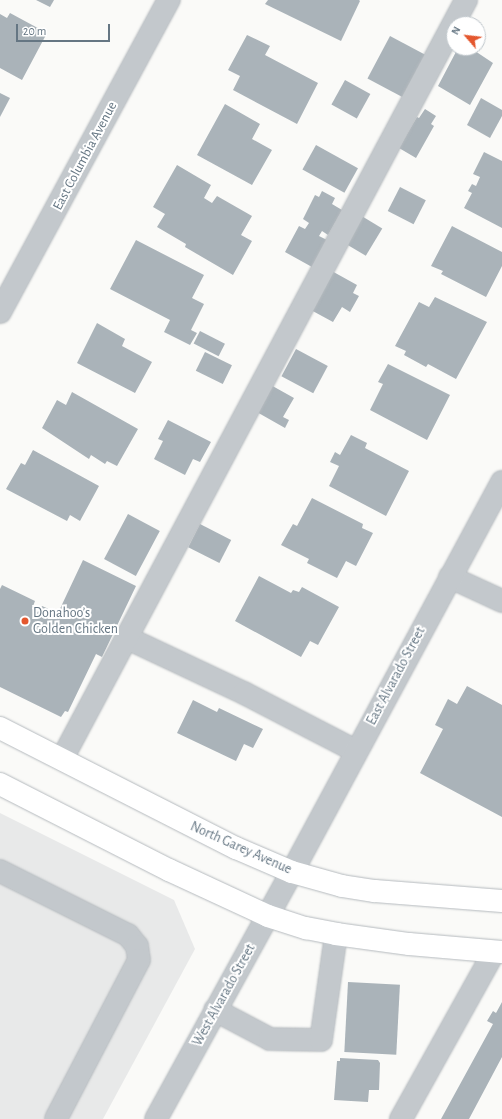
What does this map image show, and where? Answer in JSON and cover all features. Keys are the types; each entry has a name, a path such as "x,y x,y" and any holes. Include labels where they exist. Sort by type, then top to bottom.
{"main road":[{"name":"North Garey Avenue","path":"0,728 236,848 292,872 342,886 375,892 502,901"},
{"path":"0,784 169,870 268,916 306,928 336,934 409,944 498,952"}],"street":[{"name":"East Columbia Avenue","path":"0,312 169,0"},
{"path":"62,759 466,0"},
{"name":"East Alvarado Street","path":"292,872 502,482"},
{"path":"450,577 502,601"},
{"path":"127,638 244,693 356,751"},
{"path":"0,871 128,936 137,946 139,960 56,1119"},
{"name":"West Alvarado Street","path":"156,1119 292,872"},
{"path":"215,1010 270,1039 321,1040 336,934"},
{"path":"401,1119 498,952"}],"shaded area":[{"path":"0,813 174,900 195,949 103,1119 0,1119"}],"building":[{"path":"36,0 54,0 50,7"},
{"path":"268,0 360,1 341,41 265,4"},
{"path":"10,13 47,33 22,80 0,68 0,14 7,18"},
{"path":"247,35 270,46 265,55 318,83 297,124 233,90 240,76 228,70"},
{"path":"390,36 426,55 404,98 367,78"},
{"path":"454,56 482,56 493,63 470,105 438,86"},
{"path":"345,80 370,94 357,119 331,104"},
{"path":"0,93 10,98 0,117"},
{"path":"481,98 502,110 502,116 490,138 467,125"},
{"path":"225,104 260,124 252,139 272,150 252,185 197,155"},
{"path":"425,109 436,116 431,124 434,126 416,158 399,148 417,117 419,118"},
{"path":"316,145 358,168 344,193 302,169"},
{"path":"484,152 502,161 502,228 464,208 472,193 468,191 472,184 476,186 480,177 473,174"},
{"path":"177,165 211,185 204,198 212,203 217,196 252,216 241,235 252,241 233,275 185,247 186,244 157,227 165,214 153,207"},
{"path":"400,187 426,200 414,224 388,211"},
{"path":"322,191 335,198 332,204 342,210 328,235 322,231 319,236 327,240 312,267 285,252 299,226 305,229 309,223 303,219 315,195 319,197"},
{"path":"360,215 382,228 366,256 344,242"},
{"path":"452,226 502,252 502,266 486,297 441,274 443,271 431,266"},
{"path":"136,240 204,275 192,298 204,304 191,330 197,333 190,345 164,332 170,320 110,289"},
{"path":"330,270 357,285 353,293 359,296 350,312 342,307 333,322 309,309"},
{"path":"435,297 487,322 456,379 428,364 426,367 404,355 406,351 395,346 419,302 429,307"},
{"path":"97,323 125,339 122,346 152,362 135,393 77,363"},
{"path":"200,331 225,344 219,356 194,343"},
{"path":"296,349 328,366 313,393 281,376"},
{"path":"205,352 232,365 223,384 196,371"},
{"path":"388,364 450,395 427,440 370,410 383,384 378,382"},
{"path":"269,384 294,398 283,417 289,420 285,428 255,411"},
{"path":"72,392 138,429 117,466 107,461 105,464 91,455 89,459 42,428 57,400 66,405"},
{"path":"168,420 211,442 200,462 193,459 185,475 154,459 163,441 158,439"},
{"path":"351,435 367,443 365,448 409,471 386,516 329,486 339,466 330,462 335,452 340,455"},
{"path":"33,450 99,486 80,521 70,515 67,521 6,489 21,463 25,465"},
{"path":"312,498 363,524 362,528 373,533 356,566 346,561 337,578 307,563 309,559 281,545 293,524 297,526"},
{"path":"128,514 160,531 136,576 104,559"},
{"path":"200,524 231,540 219,563 188,547"},
{"path":"83,560 136,586 102,657 96,654 68,712 65,711 61,717 0,687 0,589 2,585 35,601 32,609 38,612 42,606 58,613"},
{"path":"259,576 291,593 293,590 299,592 302,587 339,607 318,645 310,641 301,657 235,621"},
{"path":"467,686 502,705 502,817 420,773 443,729 435,725 448,699 457,704"},
{"path":"193,700 217,712 219,708 263,729 253,748 244,744 236,761 177,733"},
{"path":"348,982 400,985 396,1055 344,1052"},
{"path":"502,1002 502,1057 469,1119 441,1119 493,1024 487,1021 493,1011 496,1013"},
{"path":"340,1058 378,1060 380,1063 379,1090 369,1090 368,1102 334,1100 337,1061 340,1061"}],"place":[{"name":"Donahoo’s Golden Chicken","path":"25,621"}]}
